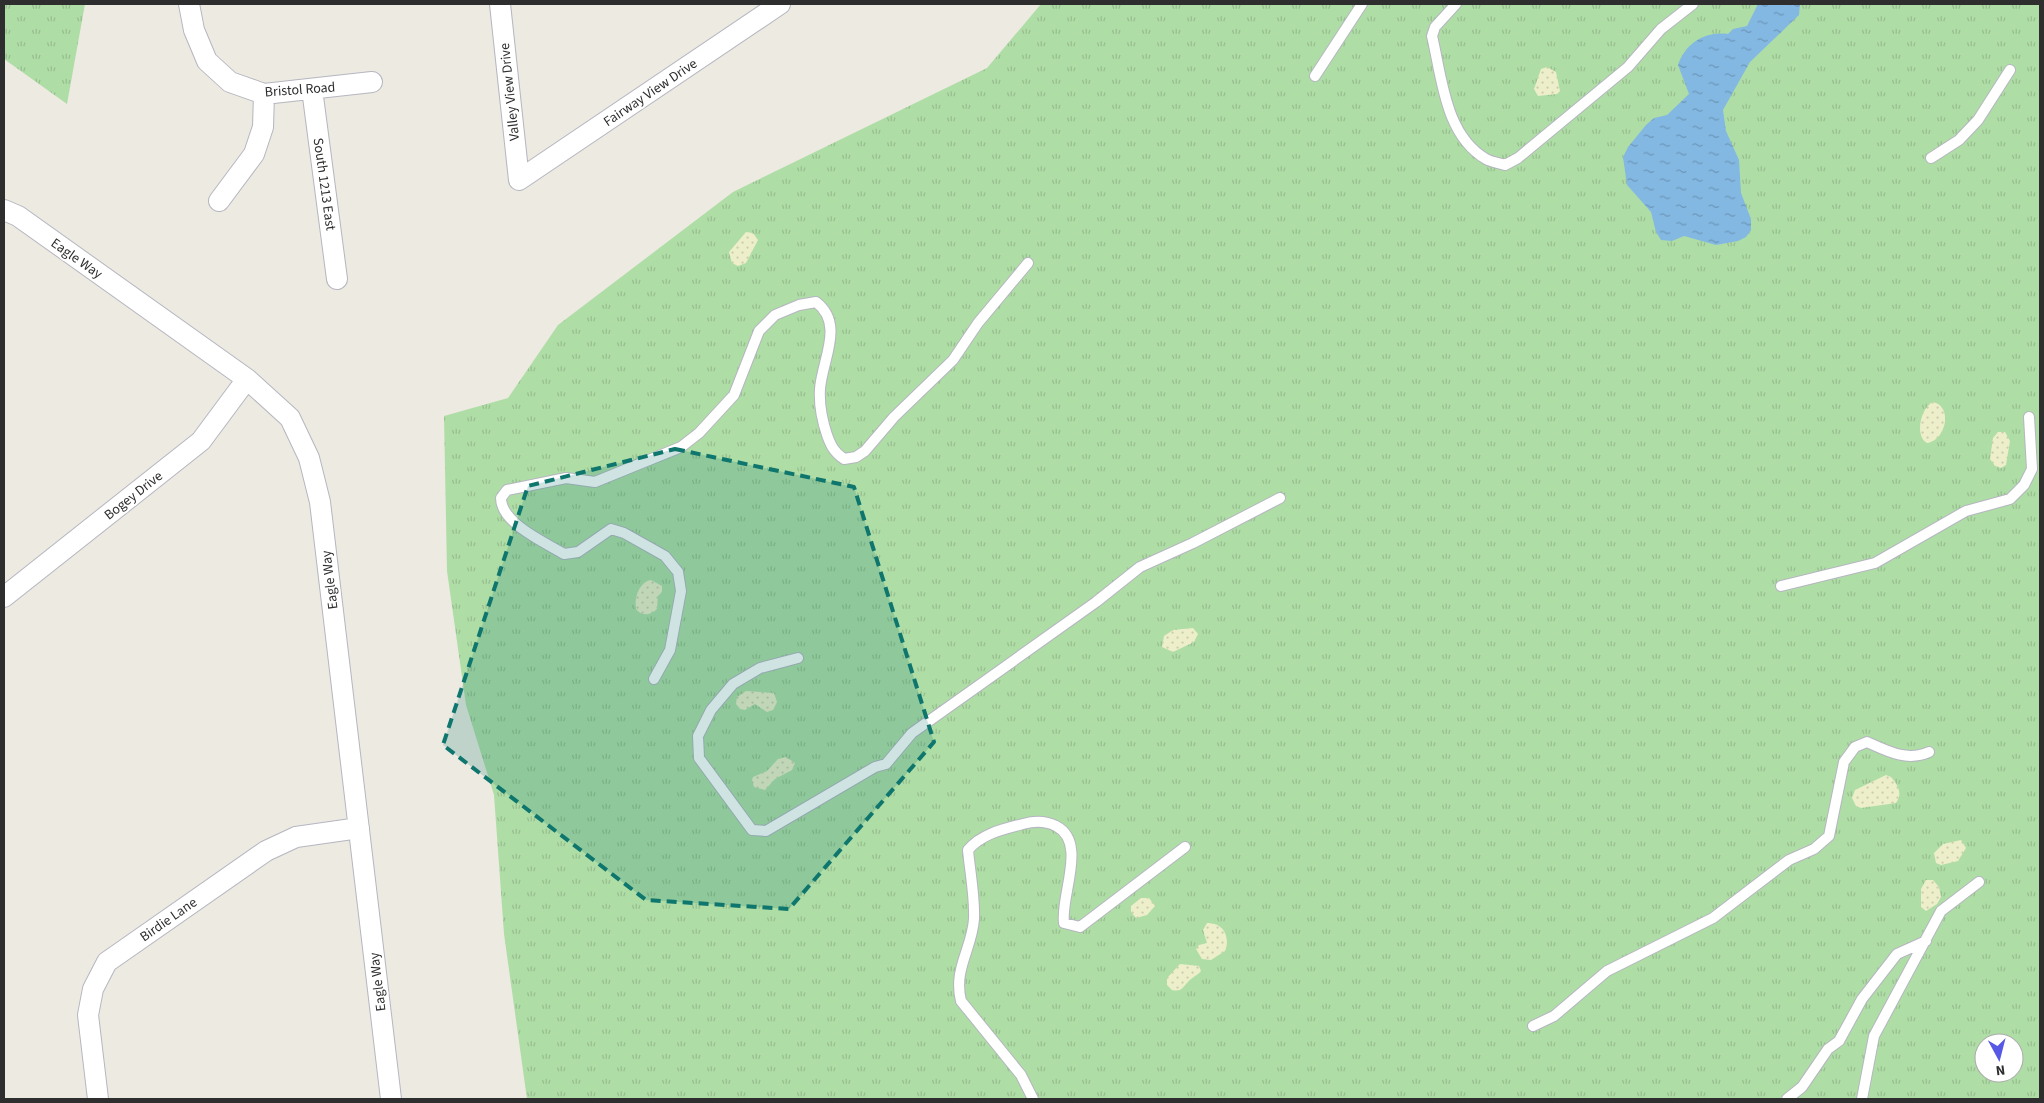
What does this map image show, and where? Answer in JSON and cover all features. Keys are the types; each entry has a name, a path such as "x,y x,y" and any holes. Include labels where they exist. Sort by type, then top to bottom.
{"street":[{"name":"Bristol Road","path":"189,4 194,30 207,61 230,82 264,94 372,82"},
{"name":"Valley View Drive","path":"500,4 519,180"},
{"name":"Fairway View Drive","path":"519,180 780,4"},
{"name":"South 1213 East","path":"312,89 337,279"},
{"path":"219,201 254,154 262,127 264,94"},
{"name":"Eagle Way","path":"4,210 18,216 247,379 290,418 309,458 320,502 392,1099"},
{"name":"Bogey Drive","path":"4,597 201,441 247,379"},
{"name":"Birdie Lane","path":"98,1099 88,1016 93,990 106,962 266,851 296,837 359,828"}],"lane":[{"path":"1315,76 1362,4"},
{"path":"1456,4 1435,27 1432,36 1452,118 1464,138 1486,160 1504,165 1518,158 1628,67 1660,29 1692,4"},
{"path":"1931,158 1959,140 1978,120 2010,70"},
{"path":"654,679 670,650 681,591 678,572 665,556 624,533 612,529 578,552 564,554 510,520 501,507 501,498 508,490 566,478 596,482 681,447 698,433 734,396 759,331 775,315 799,304 816,302 825,309 831,325 826,363 820,388 825,428 834,452 844,459 856,457 865,451 894,417 953,360 978,323 1028,263"},
{"path":"1781,586 1874,562 1966,511 2010,499 2024,485 2032,469 2029,417"},
{"path":"798,658 760,668 733,684 711,710 698,736 699,758 752,830 766,831 875,767 886,764 912,733 1096,602 1140,566 1193,543 1280,498"},
{"path":"1533,1026 1554,1016 1607,971 1713,918 1789,860 1814,849 1829,836 1844,762 1855,747 1867,742 1904,756 1918,757 1929,752"},
{"path":"1033,1099 1021,1075 961,1001 958,988 960,972 974,920 968,850 976,841 1002,830 1028,823 1048,822 1062,829 1068,836 1072,866 1064,900 1064,923 1080,927 1185,847"},
{"path":"1862,1099 1874,1036 1942,911 1979,882"},
{"path":"1787,1099 1802,1087 1828,1049 1839,1041 1862,999 1897,954 1926,941"}],"highlighted area":[{"path":"675,449 854,487 934,742 789,909 646,900 443,745 528,486"}],"green space":[{"path":"4,4 85,4 67,104 4,59"},
{"path":"1041,4 2040,4 2040,1099 527,1099 504,934 494,795 466,705 447,571 444,416 508,398 558,325 733,192 987,68"}],"sand":[{"path":"1547,67 1556,72 1560,91 1557,94 1538,96 1534,89 1541,69"},
{"path":"746,232 753,233 758,240 746,263 738,266 732,263 729,252"},
{"path":"1933,402 1940,405 1943,410 1945,424 1938,436 1933,441 1927,443 1923,439 1920,428 1922,415"},
{"path":"1998,432 2005,432 2010,441 2006,465 2001,468 1995,466 1990,459 1993,438"},
{"path":"651,580 662,586 662,592 658,596 657,609 652,613 644,614 636,609 636,600 640,587"},
{"path":"1193,628 1198,634 1194,642 1173,652 1162,647 1164,636 1173,630"},
{"path":"746,691 774,693 777,702 773,710 767,712 755,704 745,710 740,709 736,704 737,697"},
{"path":"786,757 795,763 792,770 775,779 765,790 754,787 753,777 767,771 778,759"},
{"path":"1886,775 1891,777 1899,790 1896,803 1861,808 1856,806 1852,798 1855,790"},
{"path":"1961,840 1966,848 1958,861 1941,865 1936,863 1934,853 1943,844"},
{"path":"1926,880 1933,880 1939,887 1941,897 1937,904 1926,911 1921,907 1921,889"},
{"path":"1141,898 1149,898 1155,906 1147,915 1136,918 1131,912 1131,906"},
{"path":"1207,923 1213,923 1221,928 1227,941 1225,951 1211,960 1202,959 1196,949 1199,945 1207,943 1203,930"},
{"path":"1180,964 1199,966 1201,971 1182,989 1172,990 1167,985 1167,978"}],"water":[{"path":"1758,4 1800,4 1799,15 1750,62 1723,110 1726,131 1739,160 1741,193 1751,219 1751,230 1746,237 1738,241 1716,245 1684,236 1672,241 1661,240 1656,232 1651,212 1627,185 1623,157 1628,147 1646,125 1654,118 1667,115 1689,94 1678,65 1686,50 1705,36 1728,34 1733,29 1747,26"}]}
